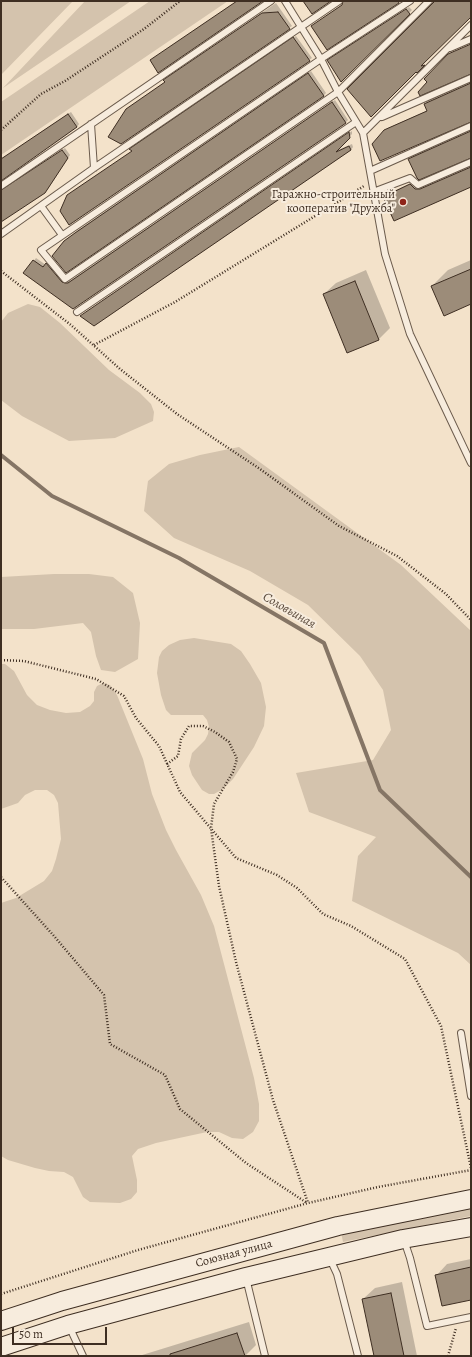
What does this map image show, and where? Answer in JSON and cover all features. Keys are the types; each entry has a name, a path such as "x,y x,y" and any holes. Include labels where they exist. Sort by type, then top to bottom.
{"main road":[{"name":"Союзная улица","path":"1,1321 62,1301 338,1226 471,1199"},
{"name":"Союзная улица","path":"1,1347 68,1325 328,1256 403,1239 471,1227"}],"lane":[{"path":"1,186 271,1"},
{"path":"285,1 321,59 338,92 363,133 384,254 410,334 471,463"},
{"path":"1,234 94,168 339,1"},
{"path":"410,1 321,59 41,250 65,279 338,92 429,1"},
{"path":"363,133 471,25"},
{"path":"446,50 471,39"},
{"path":"378,118 471,78"},
{"path":"77,312 356,122"},
{"path":"92,124 94,168"},
{"path":"370,171 471,126"},
{"path":"373,192 410,178 418,185 471,162"},
{"path":"41,206 62,235"},
{"path":"461,1033 471,1096"},
{"path":"403,1239 410,1258 427,1326 471,1317"},
{"path":"328,1256 337,1274 358,1356"},
{"path":"246,1277 265,1356"},
{"path":"68,1325 83,1356"}],"path":[{"path":"1,130 41,94 65,81 144,29 180,1"},
{"path":"94,345 175,302 371,182"},
{"path":"1,271 71,325 120,369 177,414 339,526 397,556 446,594 471,620"},
{"path":"1,660 24,661 96,679 124,696 136,718 159,746 180,792 236,858 277,875 297,888 323,914 351,926 404,959 441,1026 471,1169 308,1203 138,1250 1,1294"},
{"path":"167,764 178,756 181,739 190,726 203,726 215,732 229,742 237,759 233,772 214,804 211,828 219,886 236,962 273,1100 308,1203"},
{"path":"1,877 104,995 110,1044 164,1075 180,1109 246,1162 308,1203"},
{"path":"448,1356 458,1320"}],"shaded area":[{"path":"1,1 73,1 1,75"},
{"path":"85,1 131,1 3,88"},
{"path":"150,1 228,1 1,155 1,102"},
{"path":"28,304 40,307 60,323 109,370 140,393 151,404 154,412 153,421 115,438 69,441 22,416 1,400 1,322 8,313"},
{"path":"239,447 401,565 471,631 471,965 458,953 352,901 358,856 376,837 309,812 296,773 373,760 391,730 383,690 360,656 308,605 250,571 174,538 144,511 148,481 169,464 200,455"},
{"path":"89,574 113,577 133,593 140,623 138,659 115,672 101,670 96,656 91,632 83,623 34,629 1,629 1,577"},
{"path":"194,638 231,644 241,651 261,683 266,707 264,726 254,747 233,779 223,789 214,794 209,794 202,790 192,775 189,766 192,753 205,740 208,734 209,727 207,720 203,715 171,715 166,710 161,695 157,673 159,657 162,651 169,645 180,640"},
{"path":"1,664 5,664 14,671 27,695 37,705 50,710 66,713 80,712 90,706 94,701 94,692 97,686 103,683 110,685 117,695 143,759 152,794 166,830 201,895 214,926 254,1078 259,1104 259,1121 253,1132 243,1139 232,1138 219,1132 207,1132 156,1143 138,1149 132,1156 137,1180 137,1192 131,1199 120,1203 90,1202 83,1197 73,1177 64,1172 35,1168 8,1160 1,1156 1,903 16,898 44,881 52,871 61,839 58,803 54,795 47,790 35,790 25,795 18,803 1,809"},
{"path":"471,1205 471,1216 343,1242 341,1232"}],"building":[{"path":"237,1 263,1 158,73 150,60"},
{"path":"303,1 331,1 312,14"},
{"path":"343,1 398,1 399,3 327,50 311,26 342,5"},
{"path":"435,1 471,1 471,17 421,66 425,65 417,73 416,72 371,117 347,89"},
{"path":"406,9 410,14 341,82 327,60"},
{"path":"278,12 290,29 121,144 108,137 126,109 165,82 163,80 262,13"},
{"path":"293,37 310,61 69,225 60,211 67,195 132,151 129,149"},
{"path":"471,44 471,74 420,96 418,92 427,82 424,79 448,54"},
{"path":"308,73 324,96 66,273 52,256 64,241 75,233"},
{"path":"471,83 471,122 380,161 372,144 384,130 427,111 424,104"},
{"path":"332,102 346,123 73,309 23,273 33,260 43,267 46,263 62,282 68,283"},
{"path":"68,114 77,127 1,181 1,159"},
{"path":"471,131 471,158 419,180 417,178 408,159"},
{"path":"349,132 350,138 336,152 349,146 351,150 94,326 80,316"},
{"path":"62,150 68,158 45,193 1,222 1,190"},
{"path":"471,167 471,187 394,221 383,197 410,184 415,189 420,189"},
{"path":"471,269 471,304 444,316 431,286"},
{"path":"355,281 379,340 347,353 323,294"},
{"path":"471,1267 471,1300 442,1306 435,1275"},
{"path":"391,1293 404,1356 374,1356 362,1299"},
{"path":"237,1333 245,1356 170,1356 170,1354"}],"waterway":[{"name":"Соловьиная","path":"1,455 52,496 179,558 324,643 380,790 471,877"}],"place":[{"name":"Гаражно-строительный кооператив \"Дружба\"","path":"403,202"}]}
